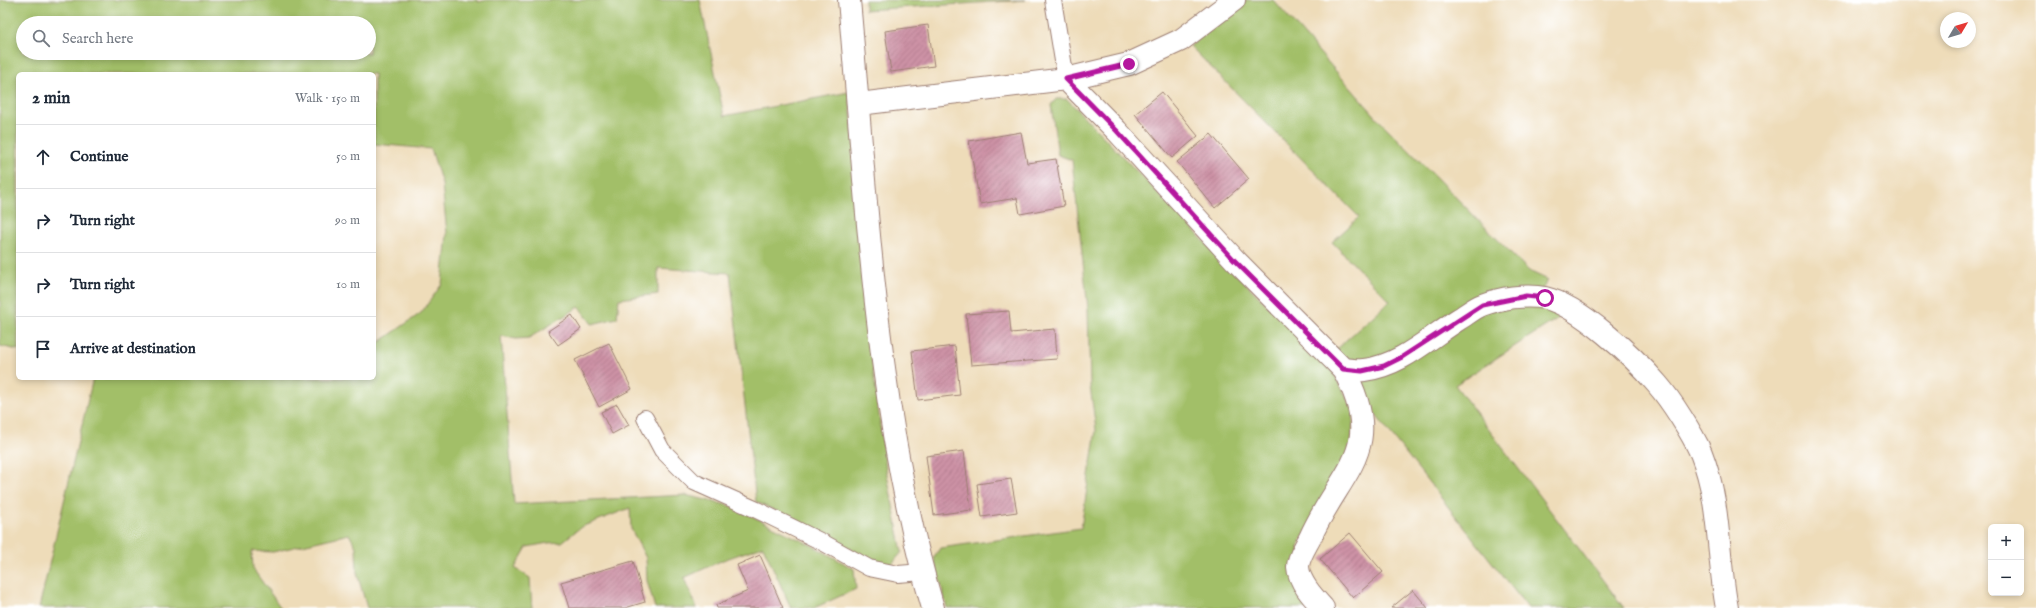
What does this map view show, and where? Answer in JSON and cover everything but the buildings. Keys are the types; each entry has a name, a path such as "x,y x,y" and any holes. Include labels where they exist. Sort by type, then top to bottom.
{"street":[{"path":"849,0 879,326 899,462 923,572 933,608"},
{"path":"858,104 1066,79 1129,64 1182,40 1234,0"},
{"path":"1066,79 1117,131 1234,260 1343,369 1352,386 1361,410 1361,438 1355,458 1313,530 1298,566 1302,580 1323,608"},
{"path":"1343,369 1362,371 1384,366 1402,357 1482,305 1526,296 1545,298 1578,314 1620,346 1657,384 1685,424 1700,453 1713,494 1727,608"}],"lane":[{"path":"1053,0 1066,79"},
{"path":"645,418 662,450 694,482 757,510 824,543 869,568 898,574 923,572"}],"green space":[{"path":"0,0 477,0 478,2 487,0 700,0 724,116 849,92 857,171 867,323 886,469 902,552 891,565 876,563 805,524 756,502 730,273 658,268 658,294 619,299 617,318 592,324 579,307 529,338 516,339 501,336 514,504 685,495 731,506 817,548 854,569 856,589 814,608 791,608 763,546 723,560 684,578 697,608 655,608 647,581 646,558 631,529 630,508 581,527 562,542 527,547 515,568 530,578 532,608 367,608 357,573 356,547 349,534 273,552 252,551 253,569 281,608 39,608 93,380 376,380 376,345 421,313 442,284 447,234 442,184 431,149 376,144 376,72 16,72 16,350 0,346"},
{"path":"865,0 1026,0 865,10"},
{"path":"1247,0 1273,0 1379,120 1529,271 1548,280 1541,291 1519,291 1382,362 1351,361 1335,350 1390,301 1332,242 1359,217 1190,46"},
{"path":"1056,99 1067,99 1227,265 1331,368 1354,412 1350,456 1298,546 1314,608 947,608 934,558 940,548 1081,528 1096,430 1090,386 1088,309 1072,160 1058,155 1051,105"},
{"path":"1540,302 1566,313 1455,385 1624,608 1528,608 1367,404 1361,381 1481,311"}],"route":[{"path":"1129,64 1066,79 1117,131 1234,260 1343,369 1362,371 1384,366 1402,357 1438,332 1482,305 1526,296 1545,298"}]}
